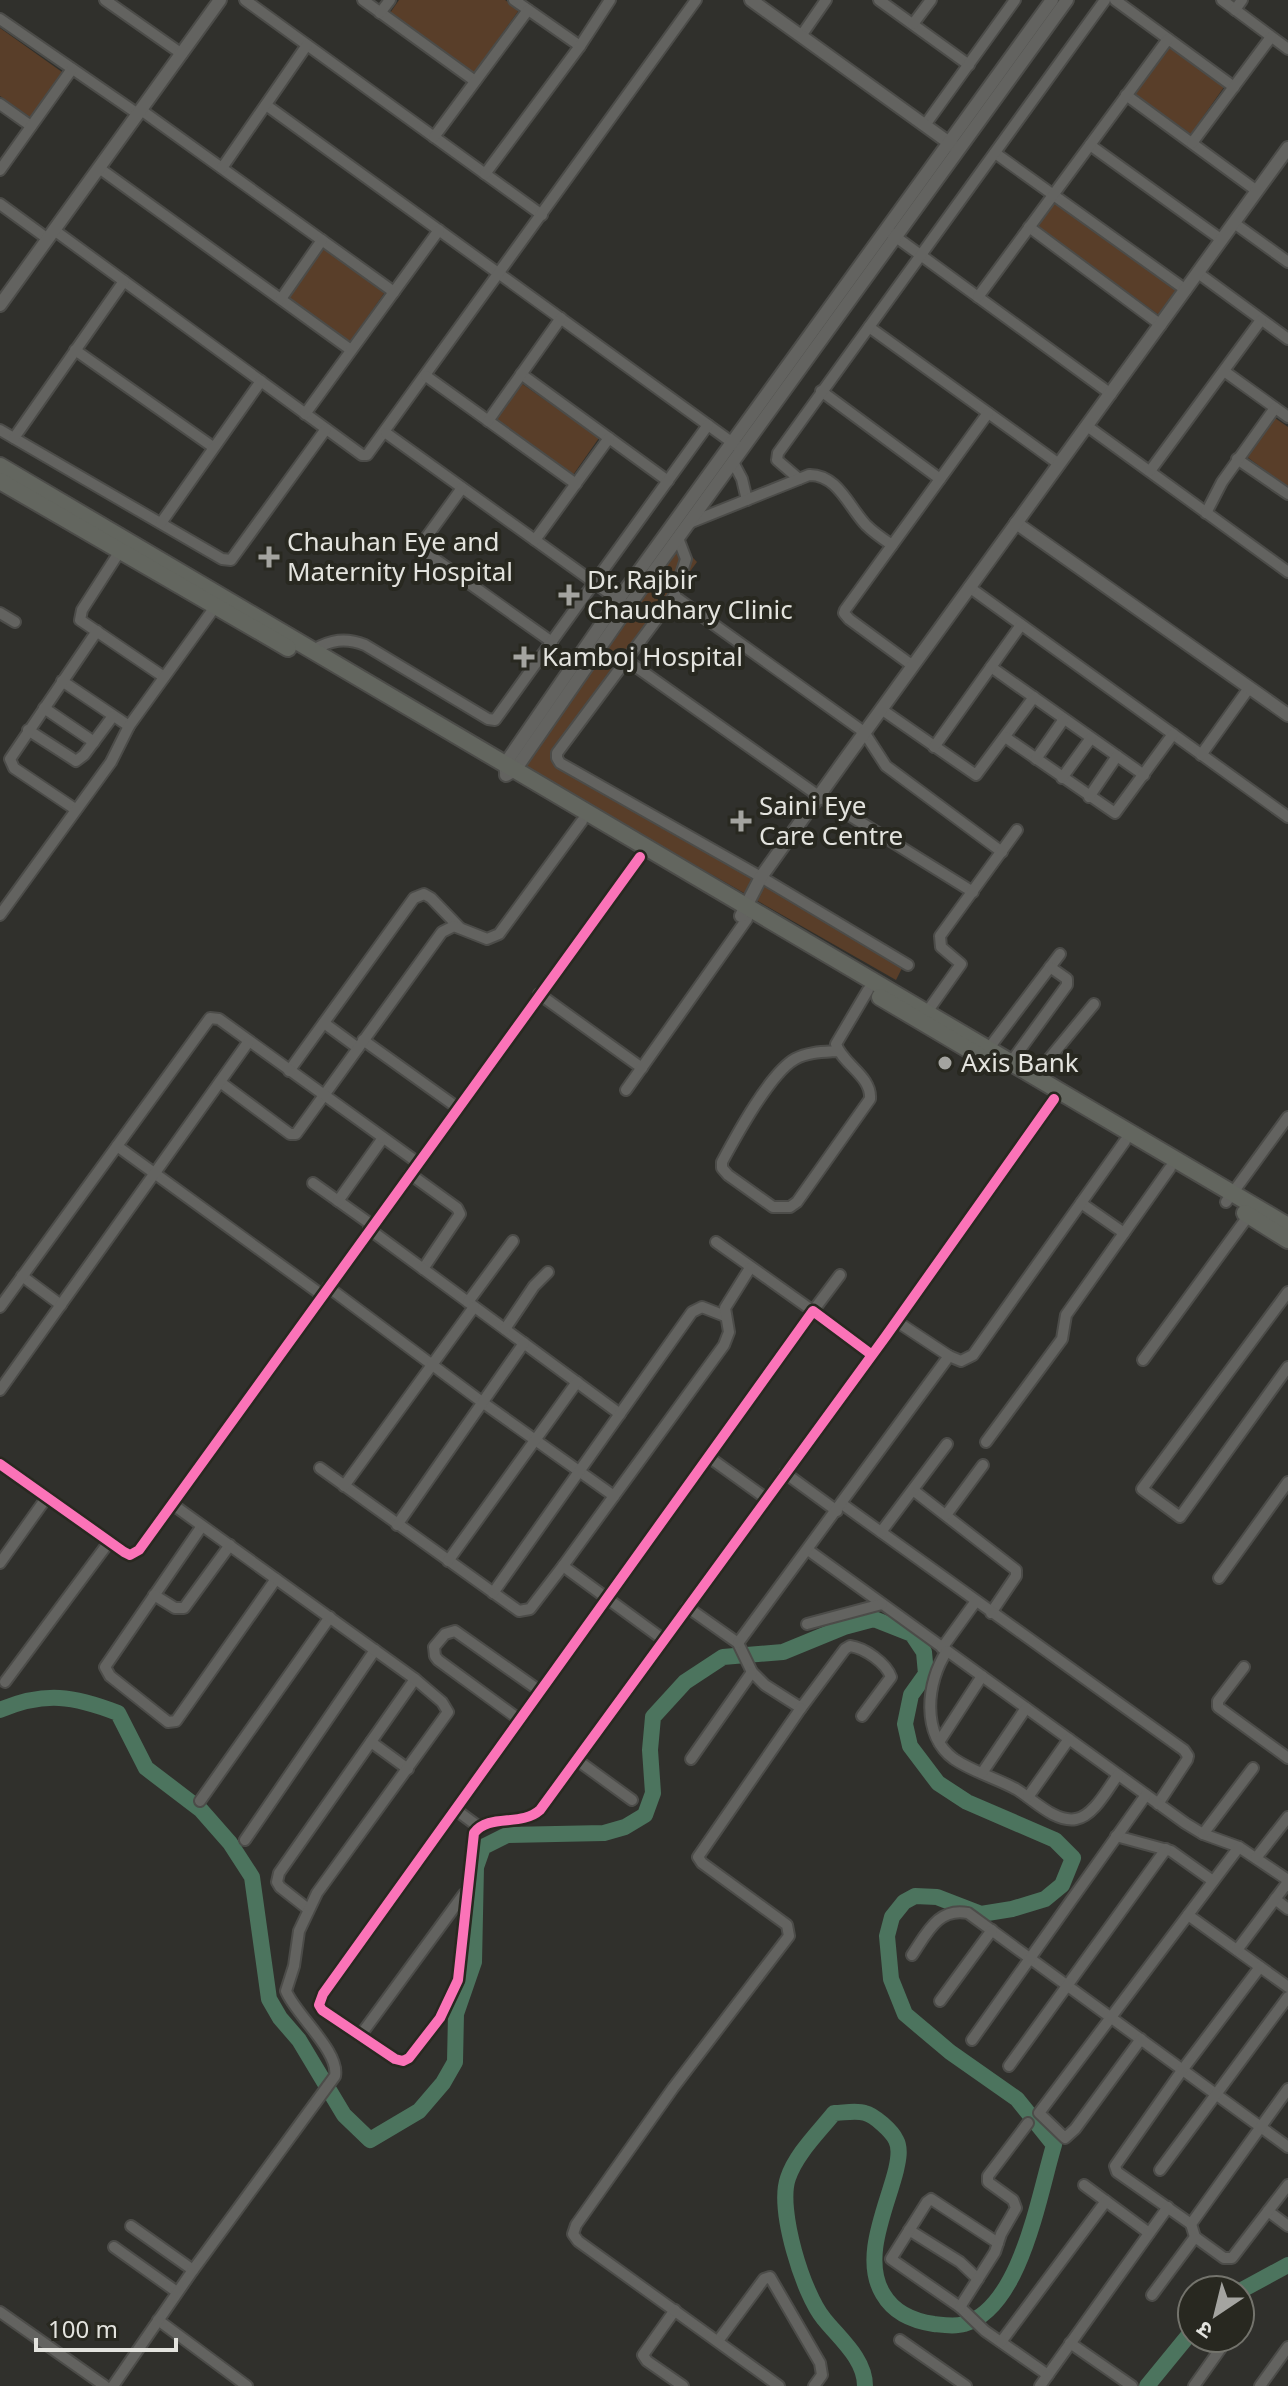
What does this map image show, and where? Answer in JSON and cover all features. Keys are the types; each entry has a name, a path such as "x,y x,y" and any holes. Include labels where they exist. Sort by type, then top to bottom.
{"main road":[{"path":"0,466 313,650 868,990 1170,1168 1229,1198 1249,1215 1286,1232"},
{"path":"0,481 215,607 509,770 640,857 989,1048 1286,1232"}],"street":[{"path":"105,0 122,5 182,54"},
{"path":"0,305 220,0"},
{"path":"245,0 542,215"},
{"path":"363,0 475,81"},
{"path":"380,13 390,0"},
{"path":"514,0 580,46"},
{"path":"485,174 580,46 610,0"},
{"path":"0,204 124,281 362,455 367,455 386,433 696,0"},
{"path":"751,0 954,146"},
{"path":"801,36 826,0"},
{"path":"879,0 969,65"},
{"path":"913,24 931,0"},
{"path":"925,125 1015,0"},
{"path":"954,146 1052,0"},
{"path":"509,770 623,604 890,233 1067,0"},
{"path":"799,479 776,456 1105,0"},
{"path":"1115,0 1234,87"},
{"path":"1222,0 1288,49"},
{"path":"1235,10 1242,0"},
{"path":"434,137 528,10"},
{"path":"0,19 222,168 394,292"},
{"path":"1192,143 1271,37"},
{"path":"978,297 1168,39"},
{"path":"222,168 307,45"},
{"path":"0,170 72,69"},
{"path":"1126,95 1257,191"},
{"path":"0,104 31,126"},
{"path":"266,105 737,446"},
{"path":"1090,145 1222,240"},
{"path":"626,1090 745,914 761,877 1288,148"},
{"path":"995,153 1186,290"},
{"path":"99,168 351,350"},
{"path":"1234,223 1288,262"},
{"path":"1029,227 1161,325"},
{"path":"305,414 439,230"},
{"path":"890,233 1111,394"},
{"path":"281,299 322,240"},
{"path":"1198,273 1288,339"},
{"path":"14,438 124,281"},
{"path":"488,421 561,318"},
{"path":"1150,471 1261,320"},
{"path":"869,327 1059,464"},
{"path":"75,350 213,447"},
{"path":"1224,371 1288,417"},
{"path":"521,374 668,481"},
{"path":"426,376 576,484"},
{"path":"161,523 261,381"},
{"path":"821,391 940,479"},
{"path":"1206,513 1237,459 1275,408"},
{"path":"913,666 844,613 988,413"},
{"path":"313,650 342,639 365,645 488,719 495,720 708,425"},
{"path":"1087,426 1288,572"},
{"path":"0,430 222,559 231,560 326,429"},
{"path":"386,433 623,604"},
{"path":"535,540 609,438"},
{"path":"623,604 678,538 733,462 737,446"},
{"path":"1237,459 1288,494"},
{"path":"733,462 742,479 747,500"},
{"path":"688,523 809,475 826,478 869,528 892,545"},
{"path":"462,488 423,542 425,552 552,642"},
{"path":"1016,523 1288,714"},
{"path":"678,538 686,559 674,596 557,753 557,758 560,763 908,965"},
{"path":"120,551 80,615 80,620 164,677"},
{"path":"969,587 1288,817"},
{"path":"674,596 864,732 886,766 1002,852"},
{"path":"0,915 111,762 129,726 215,607"},
{"path":"0,613 15,622"},
{"path":"934,747 1021,625"},
{"path":"75,809 10,763 28,730 97,631"},
{"path":"625,659 820,797 973,892"},
{"path":"991,667 1144,775"},
{"path":"62,681 129,726"},
{"path":"1201,755 1249,688"},
{"path":"881,709 976,775 1034,697"},
{"path":"44,708 94,742"},
{"path":"28,730 76,761 113,716"},
{"path":"1036,759 1064,719"},
{"path":"1005,737 1115,813 1173,734"},
{"path":"1062,778 1091,738"},
{"path":"1089,797 1117,756"},
{"path":"289,1071 418,894 431,898 459,927 487,939 499,934 582,821"},
{"path":"927,1012 960,968 958,960 938,942 1017,830"},
{"path":"0,1464 124,1552 135,1553 640,857"},
{"path":"220,1082 293,1134 299,1131 442,932 448,927 459,927"},
{"path":"989,1048 1060,954"},
{"path":"1011,1062 1067,985 1067,979 1050,967"},
{"path":"838,1051 796,1058 784,1067 770,1084 722,1162 722,1168 728,1175 773,1207 790,1207 797,1202 870,1099 869,1086 838,1051 836,1044 868,990"},
{"path":"539,994 642,1068"},
{"path":"1035,1076 1094,1004"},
{"path":"0,1307 210,1018 219,1019 417,1162"},
{"path":"324,1023 458,1108"},
{"path":"0,1390 249,1041"},
{"path":"840,1275 320,2000 322,2010 395,2059 403,2061 409,2058 440,2018 458,1980 471,1841 479,1827 534,1815 872,1355 1054,1099"},
{"path":"1229,1198 1288,1117"},
{"path":"338,1201 383,1138"},
{"path":"896,1321 949,1356 961,1361 973,1355 1125,1141"},
{"path":"117,1146 433,1365 614,1496"},
{"path":"986,1442 1062,1339 1066,1315 1170,1168"},
{"path":"410,1174 457,1208 460,1214 423,1269"},
{"path":"313,1183 423,1269 620,1414"},
{"path":"1081,1203 1124,1233"},
{"path":"1143,1360 1249,1215"},
{"path":"344,1486 433,1365 513,1241"},
{"path":"716,1242 872,1355"},
{"path":"320,1468 513,1608 524,1612 534,1604 563,1566 724,1345 729,1332 725,1316 728,1301 750,1268"},
{"path":"505,1329 534,1286 548,1272"},
{"path":"22,1276 61,1305"},
{"path":"1288,1292 1142,1489 1180,1517 1288,1367"},
{"path":"493,1593 692,1312 702,1307 725,1316"},
{"path":"397,1525 524,1343"},
{"path":"743,1651 808,1550 949,1356"},
{"path":"448,1561 577,1382"},
{"path":"881,1532 947,1444"},
{"path":"710,1458 767,1499"},
{"path":"946,1515 983,1465"},
{"path":"785,1473 881,1532 1184,1750 1187,1760 1158,1804"},
{"path":"1219,1578 1288,1482"},
{"path":"913,1490 1016,1570 1016,1576 991,1613"},
{"path":"1,1558 47,1497"},
{"path":"113,2386 336,2070 286,1991 294,1966 296,1943 308,1909 448,1712 442,1702 415,1679 172,1504"},
{"path":"202,1526 105,1667 110,1676 168,1722 173,1723 276,1579"},
{"path":"5,1682 109,1542"},
{"path":"154,1595 175,1608 184,1608 230,1545"},
{"path":"808,1550 1158,1804 1203,1834 1239,1847 1288,1881 1237,1950"},
{"path":"563,1566 664,1640"},
{"path":"976,1601 944,1650 936,1669 929,1699 939,1742 953,1758 1028,1797 1055,1815 1076,1819 1090,1811 1118,1775"},
{"path":"807,1624 882,1604"},
{"path":"687,1607 743,1651 752,1672 765,1685 801,1708"},
{"path":"200,1801 330,1617"},
{"path":"520,1720 438,1660 434,1647 445,1634 455,1631 540,1691"},
{"path":"779,2386 578,2241 573,2234 673,2088 789,1936 787,1925 698,1857 845,1649 856,1647 890,1672 888,1681 862,1716"},
{"path":"245,1840 375,1650"},
{"path":"1244,1667 1218,1701 1218,1707 1288,1758"},
{"path":"691,1759 752,1672"},
{"path":"939,1742 982,1676"},
{"path":"308,1909 280,1887 277,1878 415,1679"},
{"path":"982,1773 1026,1708"},
{"path":"1028,1797 1069,1739"},
{"path":"371,1742 408,1769"},
{"path":"577,1760 632,1800"},
{"path":"1203,1834 1253,1768"},
{"path":"972,2040 1146,1795"},
{"path":"456,1810 479,1827"},
{"path":"1256,1858 1288,1817"},
{"path":"1116,1836 1166,1849 1213,1881"},
{"path":"1141,2039 1075,2129 1065,2138 1039,2113 1239,1847"},
{"path":"1009,2066 1166,1849"},
{"path":"360,2036 466,1893"},
{"path":"1275,1899 1288,1909"},
{"path":"912,1955 932,1926 948,1912 968,1913 1288,2147"},
{"path":"1188,1915 1288,1987"},
{"path":"940,2001 992,1930"},
{"path":"1260,1967 1115,2166 1117,2172 1191,2224 1195,2237 1229,2260 1288,2185"},
{"path":"1160,2170 1288,1997"},
{"path":"1191,2224 1288,2089"},
{"path":"960,2307 1015,2213 1015,2204 987,2179 1028,2123"},
{"path":"1084,2185 1149,2233"},
{"path":"998,2243 931,2199 891,2256 892,2262 960,2307 978,2325 1048,2375"},
{"path":"1001,2342 1106,2201"},
{"path":"1040,2386 1168,2207"},
{"path":"1268,2211 1288,2226"},
{"path":"131,2226 193,2270"},
{"path":"909,2230 960,2262 978,2279"},
{"path":"1152,2295 1195,2237"},
{"path":"114,2247 177,2292"},
{"path":"718,2341 764,2279 770,2277 820,2363 822,2375 814,2386"},
{"path":"675,2310 643,2355 683,2386"},
{"path":"0,2312 105,2386"},
{"path":"158,2320 247,2386"},
{"path":"900,2340 966,2386"},
{"path":"1070,2343 1132,2386"},
{"path":"1260,2386 1288,2347"},
{"path":"1194,2386 1217,2354"}],"shaded area":[{"path":"399,0 505,0 519,10 474,73 390,13"},
{"path":"0,28 62,72 30,117 0,96"},
{"path":"1168,46 1224,87 1191,134 1134,94"},
{"path":"1055,202 1176,290 1159,315 1037,226"},
{"path":"323,248 385,292 350,342 288,298"},
{"path":"521,383 599,438 573,475 496,419"},
{"path":"1275,418 1288,427 1288,487 1247,457"},
{"path":"681,545 697,562 550,759 903,966 896,980 520,765"}],"waterway":[{"path":"0,1710 31,1700 59,1698 118,1713 146,1768 201,1810 230,1843 252,1877 269,1999 299,2040 344,2115 370,2140 419,2111 443,2083 455,2062 456,2014 474,1962 476,1867 483,1847 507,1835 604,1833 625,1827 645,1815 653,1793 650,1750 653,1717 685,1682 723,1657 783,1652 844,1627 874,1619 912,1634 924,1652 926,1674 911,1695 905,1724 910,1746 938,1783 967,1802 1055,1840 1073,1858 1062,1885 1045,1899 981,1914 937,1897 915,1896 904,1902 892,1917 887,1936 891,1979 905,2014 950,2052 1017,2099 1054,2145 1025,2247 1000,2296 984,2314 953,2326 926,2323 898,2311 883,2294 874,2265 875,2249 899,2155 896,2140 878,2120 858,2112 834,2113 802,2152 788,2178 786,2210 800,2272 816,2307 856,2358 865,2386"},
{"path":"1256,2282 1288,2265"},
{"path":"1147,2386 1176,2351"}],"cycle path":[{"path":"0,1464 124,1552 130,1555 139,1550 640,857"},
{"path":"872,1355 813,1311 323,1994 319,2005 322,2010 395,2059 403,2061 409,2058 440,2018 458,1980 474,1833 488,1823 524,1818 540,1810 886,1336 1054,1099"}],"place":[{"name":"Chauhan Eye and Maternity Hospital","path":"269,557"},
{"name":"Dr. Rajbir Chaudhary Clinic","path":"569,595"},
{"name":"Kamboj Hospital","path":"524,657"},
{"name":"Saini Eye Care Centre","path":"741,821"},
{"name":"Axis Bank","path":"945,1063"}]}
